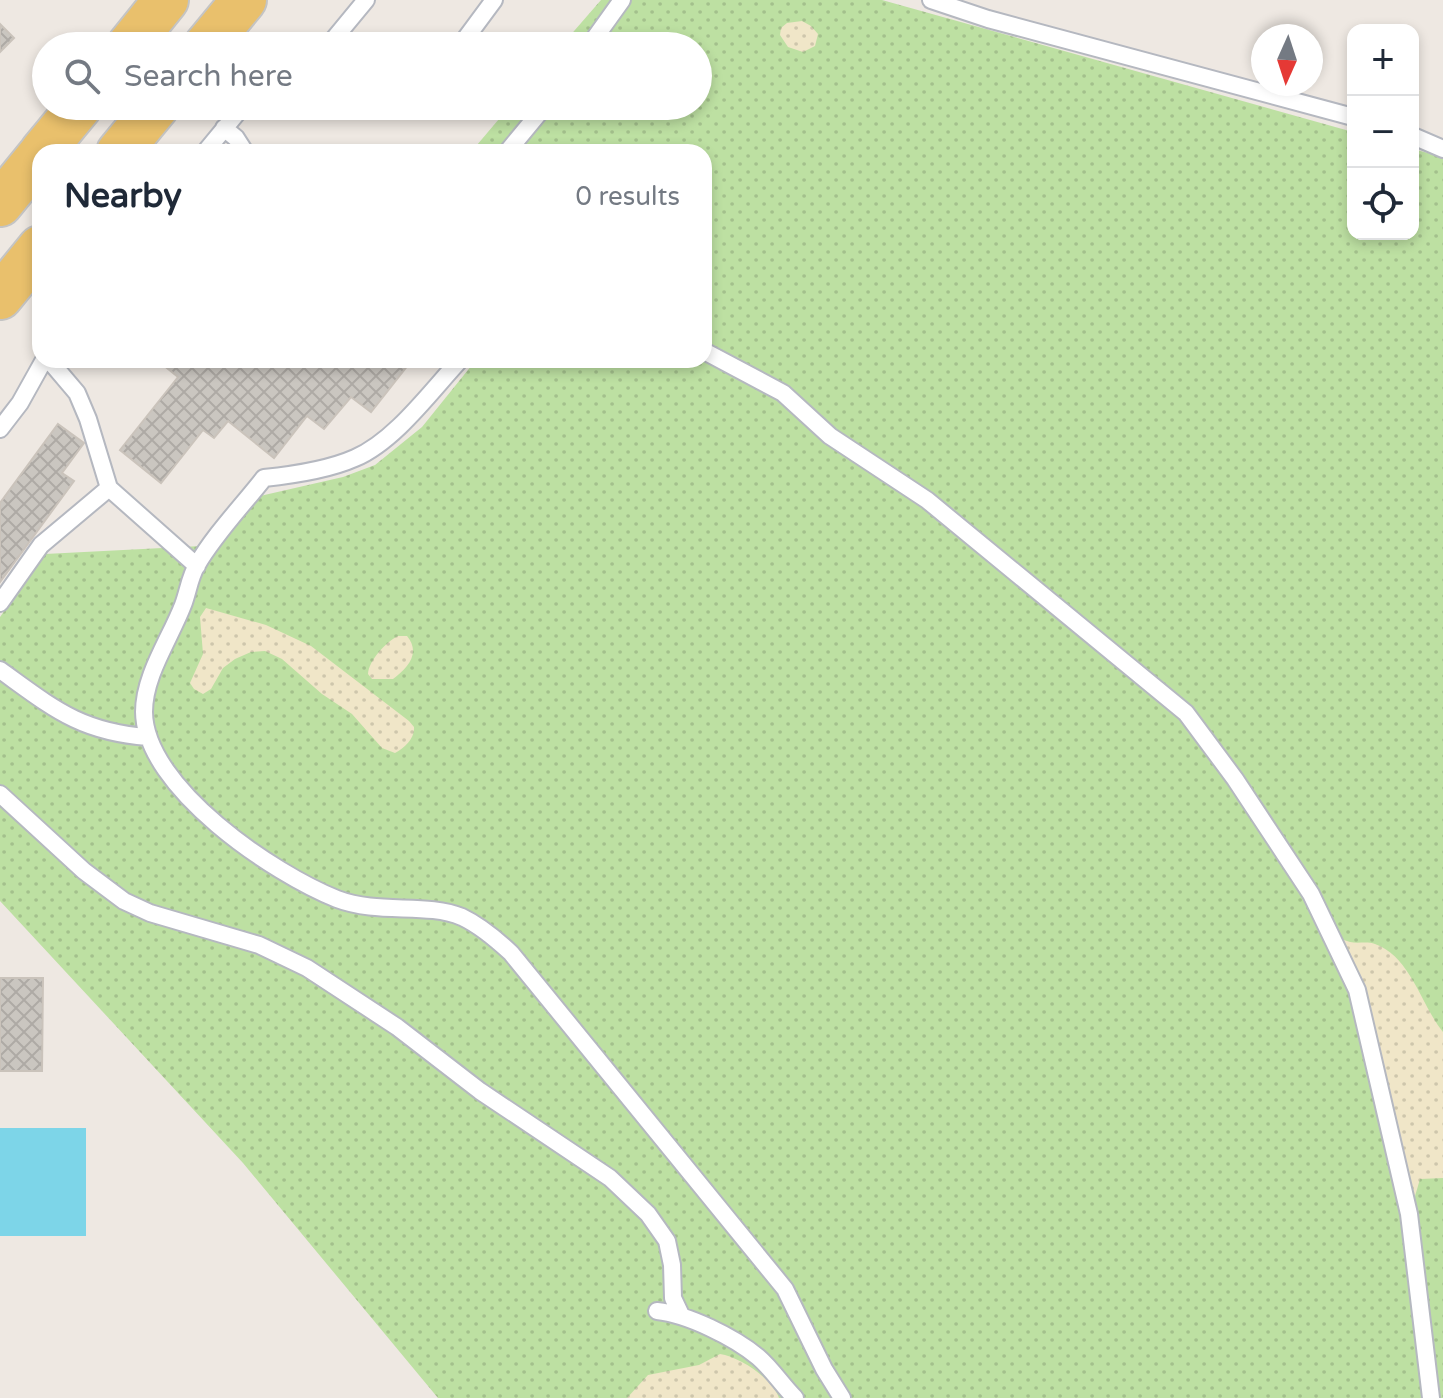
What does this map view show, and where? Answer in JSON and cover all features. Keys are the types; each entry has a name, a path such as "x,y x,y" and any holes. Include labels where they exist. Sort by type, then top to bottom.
{"main road":[{"path":"218,32 244,0"},
{"path":"150,20 171,32"},
{"path":"49,144 69,120"},
{"path":"126,144 145,120"},
{"path":"0,204 32,165"}],"lane":[{"path":"340,32 366,0"},
{"path":"470,32 494,0"},
{"path":"599,32 622,0"},
{"path":"931,0 988,19 1347,115"},
{"path":"211,144 231,120"},
{"path":"514,144 533,120"},
{"path":"224,128 240,144"},
{"path":"1419,139 1443,149"},
{"path":"712,355 783,393 830,436 927,500 1186,713 1235,779 1311,894 1357,990 1409,1214 1431,1398"},
{"path":"0,429 42,368"},
{"path":"54,368 77,393 109,488 197,566"},
{"path":"452,368 387,437 356,458 292,475 264,478 197,566 149,685 144,709 148,737 176,781 207,817 253,855 338,899 373,909 434,910 461,917 487,932 511,953 785,1289 824,1369 842,1398"},
{"path":"0,603 41,545 109,488"},
{"path":"0,670 38,699 79,723 124,735 148,737"},
{"path":"0,794 84,871 124,901 150,913 259,945 307,968 397,1027 480,1091 610,1178 648,1214 667,1241 672,1265 673,1298 681,1315"},
{"path":"657,1311 681,1315 758,1357 795,1398"}],"green space":[{"path":"601,0 882,0 1347,130 1347,240 1419,240 1419,151 1443,157 1443,1398 438,1398 243,1163 0,901 0,617 45,554 221,545 260,496 343,477 375,465 422,427 470,368 712,368 712,144 478,144 498,120 712,120 712,32 573,32"}],"sand":[{"path":"802,21 818,34 815,46 803,52 788,47 780,35 781,28 787,23"},
{"path":"206,608 266,625 311,646 409,721 414,727 411,739 395,753 382,748 352,714 322,694 282,659 265,651 251,652 235,659 223,668 211,689 203,694 194,689 190,683 203,654 200,617"},
{"path":"398,636 407,636 411,642 413,654 408,665 393,679 372,679 368,674 375,657"},
{"path":"1338,938 1353,943 1375,944 1398,959 1443,1032 1443,1178 1420,1179 1413,1203"},
{"path":"720,1354 737,1359 755,1370 779,1398 627,1398 648,1375 699,1365"}],"water":[{"path":"0,1128 86,1128 86,1236 0,1236"}],"building":[{"path":"0,24 14,38 0,52"},
{"path":"167,368 406,368 371,412 351,397 324,429 307,416 274,458 228,421 214,438 203,430 161,483 120,450 178,377"},
{"path":"58,424 84,443 62,473 74,481 0,582 0,503"},
{"path":"0,978 43,978 42,1071 0,1071"}]}
